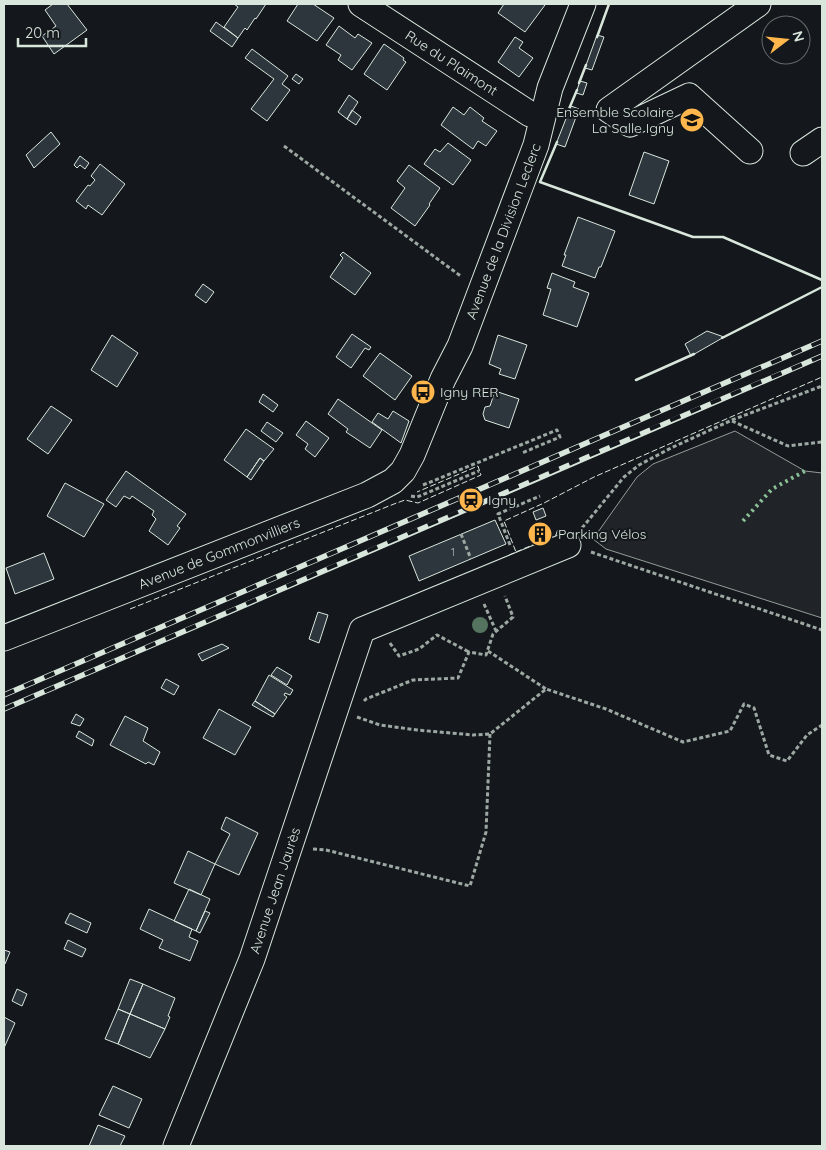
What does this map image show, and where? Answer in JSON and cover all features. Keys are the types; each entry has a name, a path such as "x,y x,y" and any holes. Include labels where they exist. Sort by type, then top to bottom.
{"street":[{"name":"Rue du Plaimont","path":"361,4 530,114 542,118"},
{"name":"Avenue de la Division Leclerc","path":"412,455 443,379 460,346 481,291 536,145 550,88 582,4"},
{"path":"750,152 689,96 630,124 609,110 758,4"},
{"name":"Avenue de Gommonvilliers","path":"7,635 367,495 393,481 403,471 412,455"},
{"path":"369,627 568,544"},
{"name":"Avenue Jean Jaurès","path":"176,1146 252,960 290,846 369,627"}],"path":[{"path":"284,146 481,291"},
{"path":"822,386 732,420 639,465 624,477 568,544 822,630"},
{"path":"732,420 788,446 822,442"},
{"path":"436,480 557,430 560,437 522,453"},
{"path":"411,496 417,497 479,471"},
{"path":"511,547 498,514 540,496"},
{"path":"461,534 471,559"},
{"path":"369,627 398,656 419,649 437,635 469,652 486,655 493,634 513,617 497,574"},
{"path":"488,651 546,689 606,709 683,742 730,731 744,704 754,708 769,755 786,761 807,735 822,725"},
{"path":"362,704 366,699 412,680 458,678 469,652"},
{"path":"358,710 354,716 380,725 473,735 490,734 546,689"},
{"path":"290,846 326,850 470,886 486,832 490,734"}],"shaded area":[{"path":"735,431 805,471 822,473 822,618 606,549 593,539 637,477 653,464"}],"building":[{"path":"53,4 67,4 87,30 54,54 42,36 56,26 45,10"},
{"path":"234,4 266,4 247,30 245,28 238,38 224,27 238,7"},
{"path":"298,4 313,4 334,18 317,41 287,21"},
{"path":"504,4 545,5 525,32 498,13"},
{"path":"216,22 238,38 232,47 210,31"},
{"path":"339,26 355,38 358,34 372,43 352,70 338,60 341,55 326,45"},
{"path":"597,35 604,37 592,70 585,68"},
{"path":"515,37 523,42 519,48 533,58 519,77 498,62"},
{"path":"384,44 404,58 403,60 406,62 387,90 364,74"},
{"path":"252,49 288,76 282,84 290,90 267,121 251,109 274,79 245,58"},
{"path":"296,74 303,79 299,84 292,79"},
{"path":"580,81 587,83 583,95 576,93"},
{"path":"349,95 358,102 347,119 338,112"},
{"path":"571,106 579,109 565,147 556,144"},
{"path":"453,107 464,115 470,107 484,118 482,121 497,131 486,146 478,141 473,149 441,125"},
{"path":"352,110 361,117 356,125 347,119"},
{"path":"51,132 60,144 34,168 26,155"},
{"path":"448,143 471,160 453,185 424,164 435,149 440,152"},
{"path":"644,152 669,161 654,204 629,195"},
{"path":"80,156 89,163 85,169 80,165 77,168 74,165"},
{"path":"100,164 125,184 102,215 88,205 86,209 76,201 88,185 90,186 95,180 91,176"},
{"path":"409,165 440,188 415,226 391,208 405,188 397,181"},
{"path":"578,217 615,231 595,278 562,266 566,255 564,255"},
{"path":"343,252 371,273 355,295 330,277 343,258 340,255"},
{"path":"552,273 575,282 573,287 589,293 577,327 543,315 551,289 547,288"},
{"path":"203,284 214,292 206,303 195,295"},
{"path":"707,331 724,337 691,356 685,344"},
{"path":"352,334 371,347 369,350 365,348 351,368 336,357"},
{"path":"112,335 138,353 117,387 91,370"},
{"path":"498,335 527,345 515,379 499,374 501,369 489,364"},
{"path":"380,353 412,376 395,400 363,376"},
{"path":"495,391 519,399 509,428 485,420 483,414 485,407 490,406"},
{"path":"263,394 278,405 273,412 259,402"},
{"path":"338,399 382,430 370,448 346,432 348,429 328,414"},
{"path":"51,406 72,420 48,454 27,439"},
{"path":"393,411 409,421 401,443 372,422 378,413 388,419"},
{"path":"306,421 329,438 315,457 305,449 308,444 296,435"},
{"path":"267,422 283,433 276,442 261,431"},
{"path":"246,429 274,449 264,461 260,458 247,477 224,460"},
{"path":"260,458 264,461 251,480 247,477"},
{"path":"126,471 186,514 177,526 180,528 168,545 149,531 156,519 152,515 154,511 132,496 130,499 124,496 116,507 106,500"},
{"path":"65,483 104,504 84,537 47,516"},
{"path":"543,508 546,516 536,520 533,512"},
{"name":"Igny","path":"495,520 506,544 419,581 409,556"},
{"name":"Parking Vélos","path":"543,528 547,536 536,540 533,532"},
{"path":"44,553 54,579 15,594 6,568"},
{"path":"318,612 328,615 319,643 309,639"},
{"path":"222,644 229,648 202,661 198,654"},
{"path":"277,667 292,676 287,685 271,675"},
{"path":"269,675 293,690 290,695 285,693 284,695 287,697 275,714 255,701"},
{"path":"166,679 179,686 174,695 161,688"},
{"path":"255,701 275,714 273,717 252,705"},
{"path":"219,709 251,727 235,755 203,738"},
{"path":"76,714 84,719 80,726 71,723"},
{"path":"125,716 148,728 143,741 160,752 154,765 148,762 146,764 110,745"},
{"path":"79,731 94,740 92,746 76,737"},
{"path":"226,817 258,833 239,875 215,864 230,834 221,829"},
{"path":"188,851 215,864 201,895 174,883"},
{"path":"189,889 210,899 196,931 174,921"},
{"path":"149,909 192,929 189,937 198,941 190,961 159,948 163,940 140,929"},
{"path":"205,911 210,913 200,933 196,931"},
{"path":"70,913 91,923 87,933 65,923"},
{"path":"68,940 86,949 82,957 64,949"},
{"path":"4,950 10,952 5,964 4,963"},
{"path":"130,979 143,984 130,1014 118,1009"},
{"path":"143,984 175,998 165,1029 130,1014"},
{"path":"17,989 27,994 22,1006 12,1001"},
{"path":"118,1009 130,1014 118,1044 105,1039"},
{"path":"130,1014 165,1029 150,1058 118,1044"},
{"path":"4,1017 15,1023 4,1048"},
{"path":"113,1086 142,1099 129,1128 99,1115"},
{"path":"98,1125 125,1136 120,1146 89,1146"}],"railway":[{"path":"4,695 822,341"},
{"path":"4,709 822,356"}],"hedge":[{"path":"743,521 772,489 805,471"}],"fence":[{"path":"509,555 516,552 504,521 594,477 822,377"},
{"path":"130,609 394,504 405,500 418,503 481,475 478,466 417,492"},
{"path":"516,552 556,535 558,529 566,532 564,536"}],"wall":[{"path":"597,37 609,4"},
{"path":"579,83 586,65"},
{"path":"569,109 577,90"},
{"path":"557,142 540,182 693,237 723,237 822,280"},
{"path":"722,338 822,287"},
{"path":"636,380 694,354"}],"place":[{"name":"Ensemble Scolaire La Salle Igny","path":"692,120"},
{"name":"Igny RER","path":"423,392"},
{"name":"Igny","path":"471,500"},
{"name":"Parking Vélos","path":"540,534"}]}
